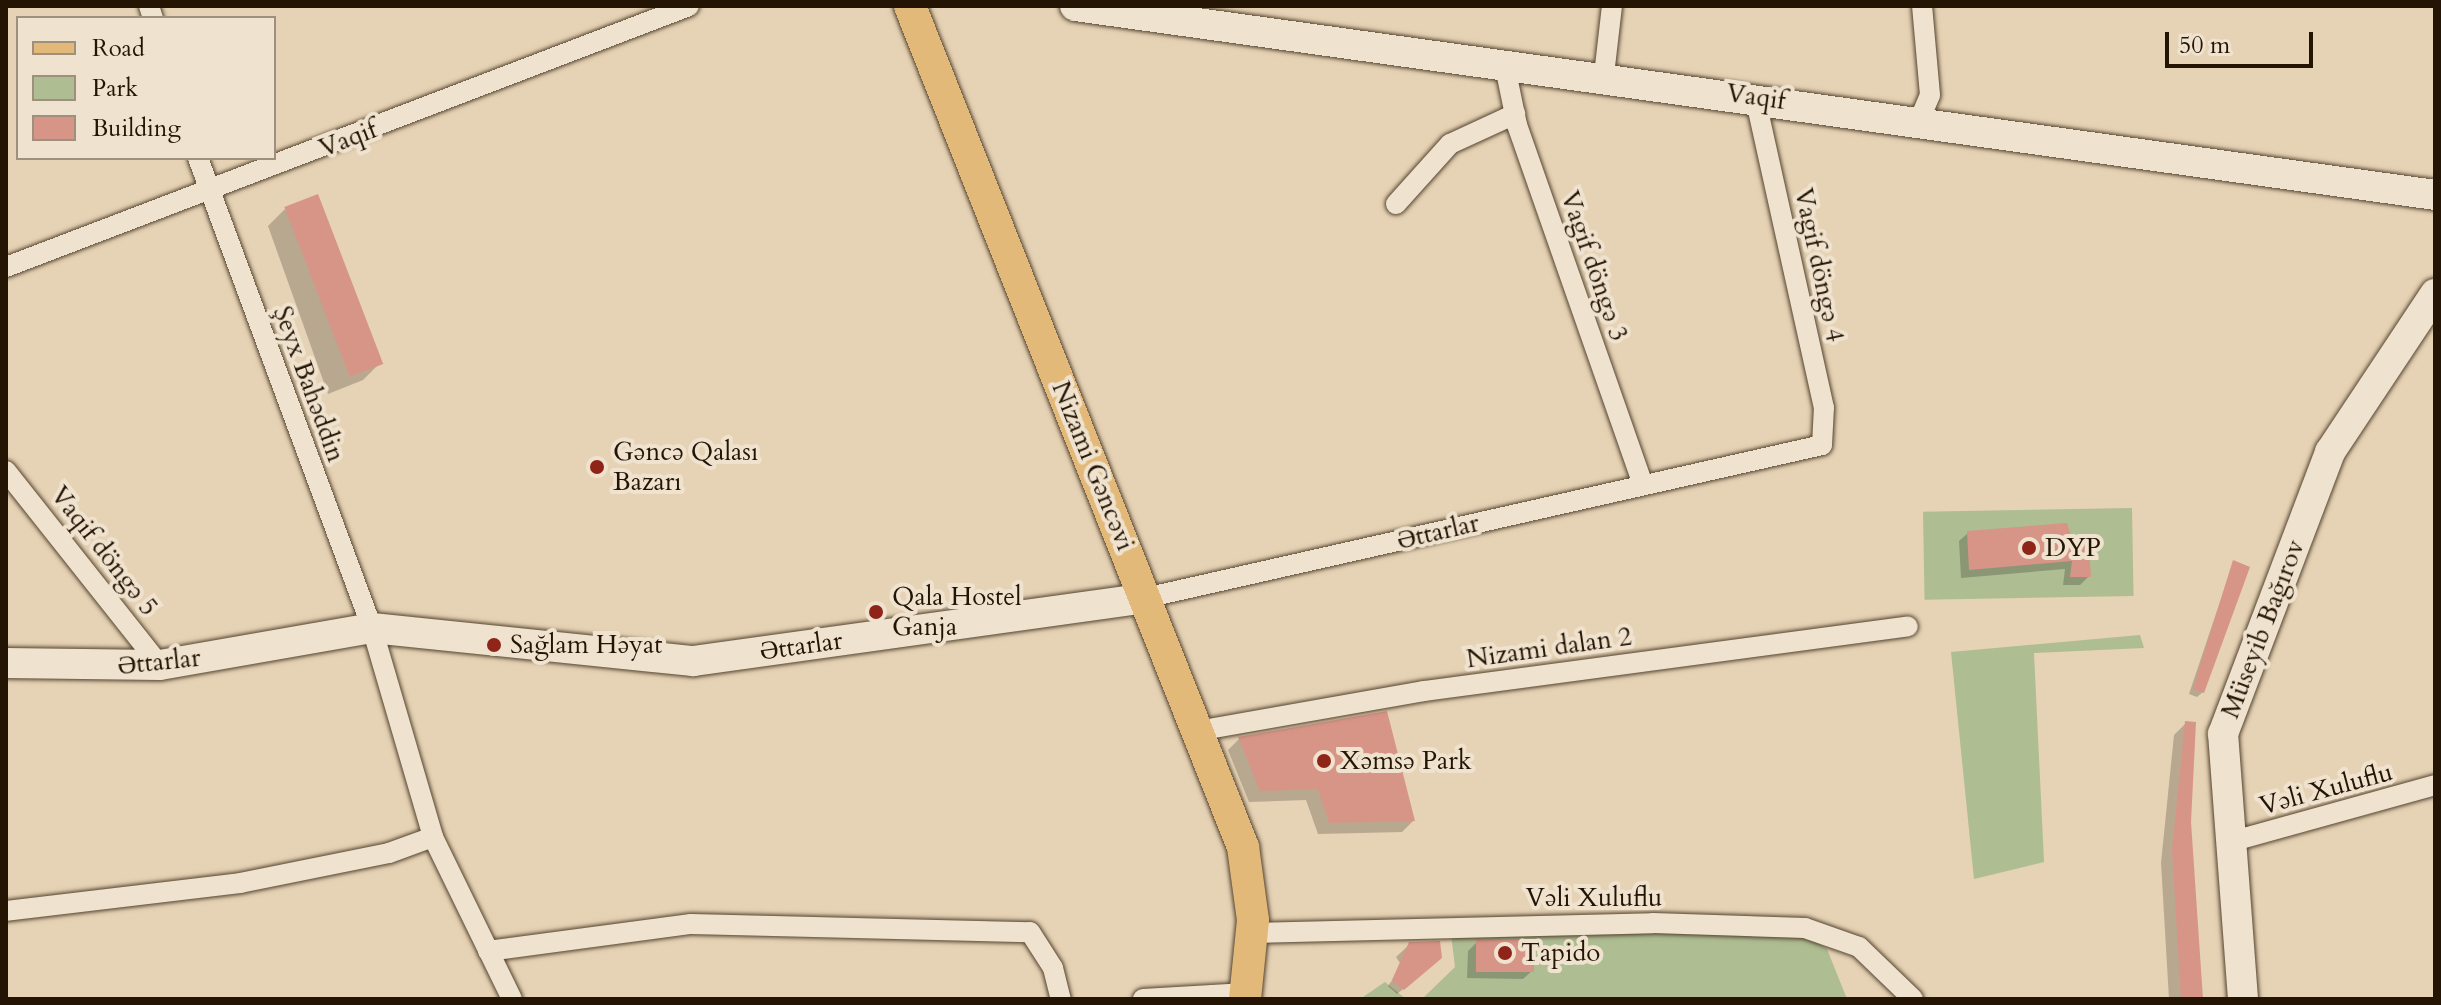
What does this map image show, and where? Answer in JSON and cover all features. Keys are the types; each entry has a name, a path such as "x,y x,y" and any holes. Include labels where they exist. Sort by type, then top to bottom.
{"main road":[{"name":"Nizami Gəncəvi","path":"910,6 1243,847 1252,933 1246,996"}],"street":[{"name":"Vaqif","path":"6,267 210,194 689,6"},
{"name":"Vaqif","path":"1075,6 1171,12 2435,195"},
{"path":"1604,75 1612,6"},
{"path":"1919,121 1930,95 1922,6"},
{"name":"Vagif döngə 3","path":"1504,62 1515,114 1643,485"},
{"name":"Vagif döngə 4","path":"1755,97 1824,408 1822,445"},
{"path":"1396,204 1450,144 1515,114"},
{"name":"Şeyx Bahəddin","path":"199,160 372,628 433,837 512,999"},
{"name":"Müseyib Bağırov","path":"2243,999 2223,734 2330,452 2431,312"},
{"name":"Əttarlar","path":"6,663 160,665 372,628 693,661 1145,598 1822,445"},
{"name":"Vaqif döngə 5","path":"6,471 160,665"},
{"name":"Nizami dalan 2","path":"1197,731 1424,691 1908,626"},
{"name":"Vəli Xuluflu","path":"2230,842 2435,785"},
{"path":"6,911 240,883 389,853 433,837"},
{"name":"Vəli Xuluflu","path":"1252,933 1653,923 1805,928 1859,947 1913,999"},
{"path":"488,951 691,924 1030,932 1053,968 1061,999"},
{"path":"1143,999 1246,996"}],"green space":[{"path":"2132,508 2134,596 1925,600 1923,512"},
{"path":"2140,635 2144,648 2034,653 2044,862 1974,879 1951,652"},
{"path":"1570,931 1803,934 1827,949 1847,999 1422,999 1455,967 1451,934"},
{"path":"1385,982 1406,999 1360,999"}],"building":[{"path":"318,194 383,364 350,377 284,207"},
{"name":"DYP","path":"2067,523 2071,536 2088,534 2091,577 2070,577 2072,561 1969,570 1967,531"},
{"path":"2233,560 2250,567 2204,693 2193,689"},
{"name":"Xəmsə Park","path":"1387,711 1415,821 1329,823 1318,789 1260,791 1238,737"},
{"path":"2185,721 2196,722 2191,822 2203,999 2181,999 2172,850"},
{"name":"Tapido","path":"1476,939 1534,939 1534,972 1476,972"},
{"path":"1440,941 1442,958 1404,990 1392,980 1409,942"}],"place":[{"name":"Gəncə Qalası Bazarı","path":"597,467"},
{"name":"DYP","path":"2029,548"},
{"name":"Qala Hostel Ganja","path":"876,612"},
{"name":"Sağlam Həyat","path":"494,645"},
{"name":"Xəmsə Park","path":"1324,761"},
{"name":"Tapido","path":"1505,953"}]}
